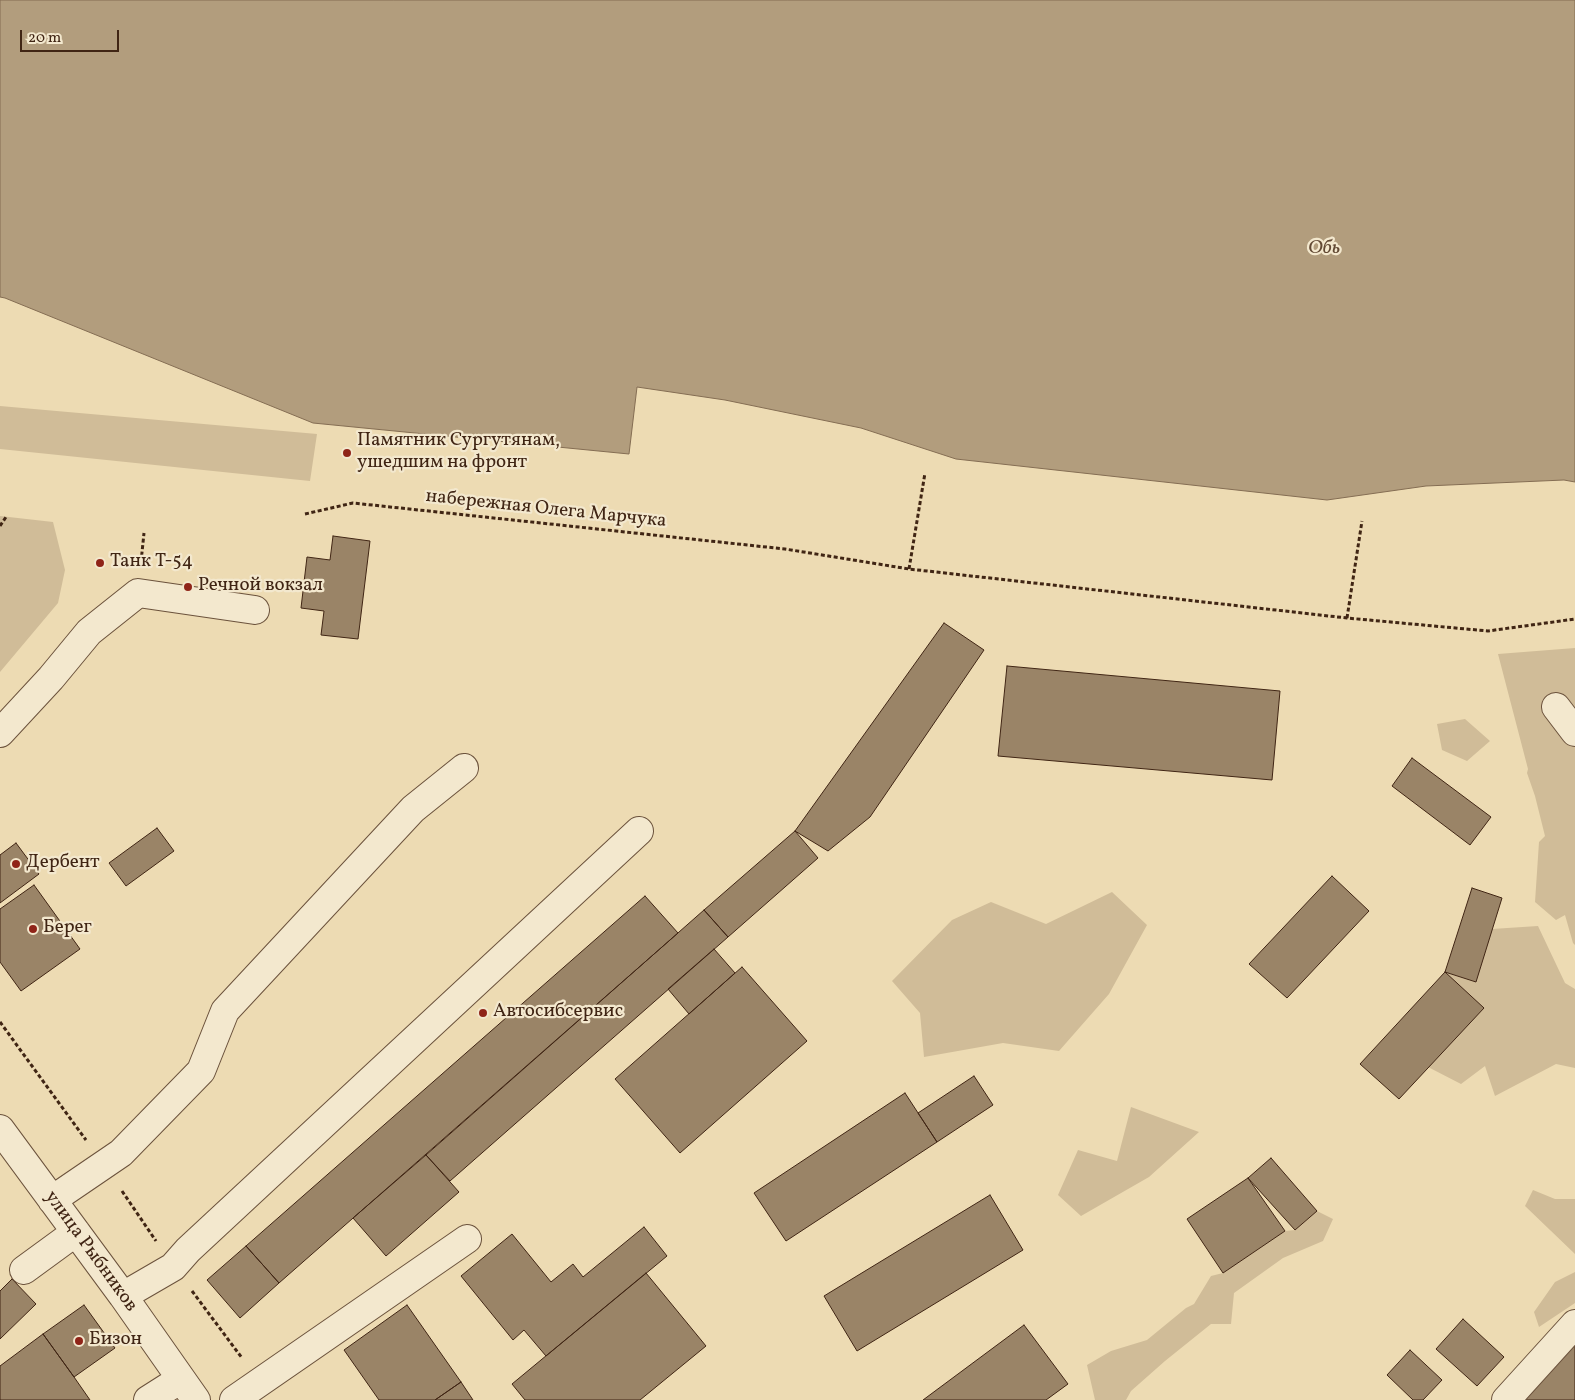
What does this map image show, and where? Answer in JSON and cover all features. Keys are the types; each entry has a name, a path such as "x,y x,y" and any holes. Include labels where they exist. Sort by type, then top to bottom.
{"street":[{"path":"0,733 51,678 89,632 138,593 255,610"},
{"path":"1556,707 1575,732"},
{"path":"52,1200 121,1153 201,1071 225,1010 413,809 464,768"},
{"path":"123,1296 174,1267 188,1250 639,830"},
{"name":"улица Рыбников","path":"1,1133 123,1296 188,1389"},
{"path":"24,1270 76,1232"},
{"path":"234,1400 467,1239"},
{"path":"1506,1400 1575,1324"},
{"path":"148,1400 188,1389"}],"path":[{"path":"909,569 924,472"},
{"name":"набережная Олега Марчука","path":"305,514 353,503 785,549 909,569 1347,618 1488,631 1575,619"},
{"path":"0,526 6,517"},
{"path":"1347,618 1362,521"},
{"path":"0,1022 104,1165 174,1267 260,1382"}],"shaded area":[{"path":"0,406 317,434 310,481 0,449"},
{"path":"0,516 53,522 65,570 58,603 0,672"},
{"path":"1575,648 1575,945 1565,915 1556,920 1535,902 1539,842 1545,836 1527,773 1528,769 1498,654"},
{"path":"1465,719 1490,741 1467,761 1442,750 1437,724"},
{"path":"1112,892 1147,925 1109,994 1059,1051 1003,1043 924,1057 920,1013 892,981 952,920 991,902 1046,924"},
{"path":"1538,926 1565,983 1575,989 1575,1068 1556,1064 1495,1096 1485,1066 1461,1084 1428,1067 1445,972 1475,982 1492,929"},
{"path":"1131,1107 1199,1132 1149,1177 1081,1216 1058,1195 1078,1150 1117,1161"},
{"path":"1533,1190 1555,1199 1575,1199 1575,1254 1525,1206"},
{"path":"1317,1211 1333,1219 1323,1241 1283,1258 1234,1293 1231,1324 1211,1324 1131,1391 1126,1400 1095,1400 1087,1365 1111,1351 1147,1340 1186,1308 1194,1304 1211,1276 1223,1273 1285,1231 1295,1230"},
{"path":"1575,1272 1575,1303 1539,1327 1534,1312 1555,1282"}],"water":[{"name":"Обь","path":"0,0 1575,0 1575,482 1564,480 1426,486 1327,500 956,459 861,428 725,400 637,387 629,454 313,423 0,297"}],"building":[{"path":"333,536 370,541 358,639 321,635 324,611 301,608 307,557 330,560"},
{"path":"944,623 984,650 870,817 828,851 795,831"},
{"path":"1007,666 1280,691 1272,780 998,756"},
{"path":"1412,758 1491,817 1470,845 1392,786"},
{"path":"157,828 174,851 126,886 109,863"},
{"path":"795,831 818,858 728,937 704,910"},
{"name":"Дербент","path":"16,843 39,874 0,903 0,855"},
{"path":"1332,876 1369,911 1287,998 1249,964"},
{"name":"Берег","path":"34,885 80,949 21,991 0,962 0,909"},
{"path":"1472,888 1502,898 1476,982 1445,972"},
{"path":"645,896 678,933 279,1283 246,1246"},
{"path":"704,910 728,937 450,1181 426,1155"},
{"path":"714,949 735,973 689,1014 668,989"},
{"path":"742,967 807,1041 680,1153 615,1079"},
{"path":"1445,972 1484,1008 1399,1099 1360,1064"},
{"path":"974,1076 993,1105 937,1142 918,1113"},
{"path":"905,1093 937,1142 786,1241 754,1193"},
{"path":"426,1155 459,1192 386,1256 353,1218"},
{"path":"1271,1158 1317,1211 1295,1230 1248,1178"},
{"path":"1248,1178 1285,1231 1223,1273 1187,1219"},
{"path":"990,1195 1023,1250 857,1351 824,1296"},
{"path":"644,1227 667,1256 546,1356 524,1330 513,1340 461,1276 512,1234 551,1282 573,1264 583,1277"},
{"path":"246,1246 279,1283 240,1318 207,1280"},
{"path":"646,1273 706,1346 640,1400 525,1400 512,1384"},
{"path":"12,1279 36,1304 0,1339 0,1291"},
{"name":"Бизон","path":"84,1305 115,1348 74,1377 43,1334"},
{"path":"407,1305 461,1382 435,1400 379,1400 344,1350"},
{"path":"1463,1319 1504,1357 1477,1386 1436,1349"},
{"path":"1024,1325 1068,1384 1046,1400 923,1400"},
{"path":"43,1334 90,1400 0,1400 0,1366"},
{"path":"1575,1344 1575,1400 1525,1400"},
{"path":"1410,1350 1442,1380 1423,1400 1413,1400 1387,1375"},
{"path":"461,1382 473,1400 435,1400"}],"place":[{"name":"Памятник Сургутянам, ушедшим на фронт","path":"347,453"},
{"name":"Танк Т-54","path":"100,563"},
{"name":"Речной вокзал","path":"188,587"},
{"name":"Дербент","path":"16,864"},
{"name":"Берег","path":"33,929"},
{"name":"Автосибсервис","path":"483,1013"},
{"name":"Бизон","path":"79,1341"}]}
